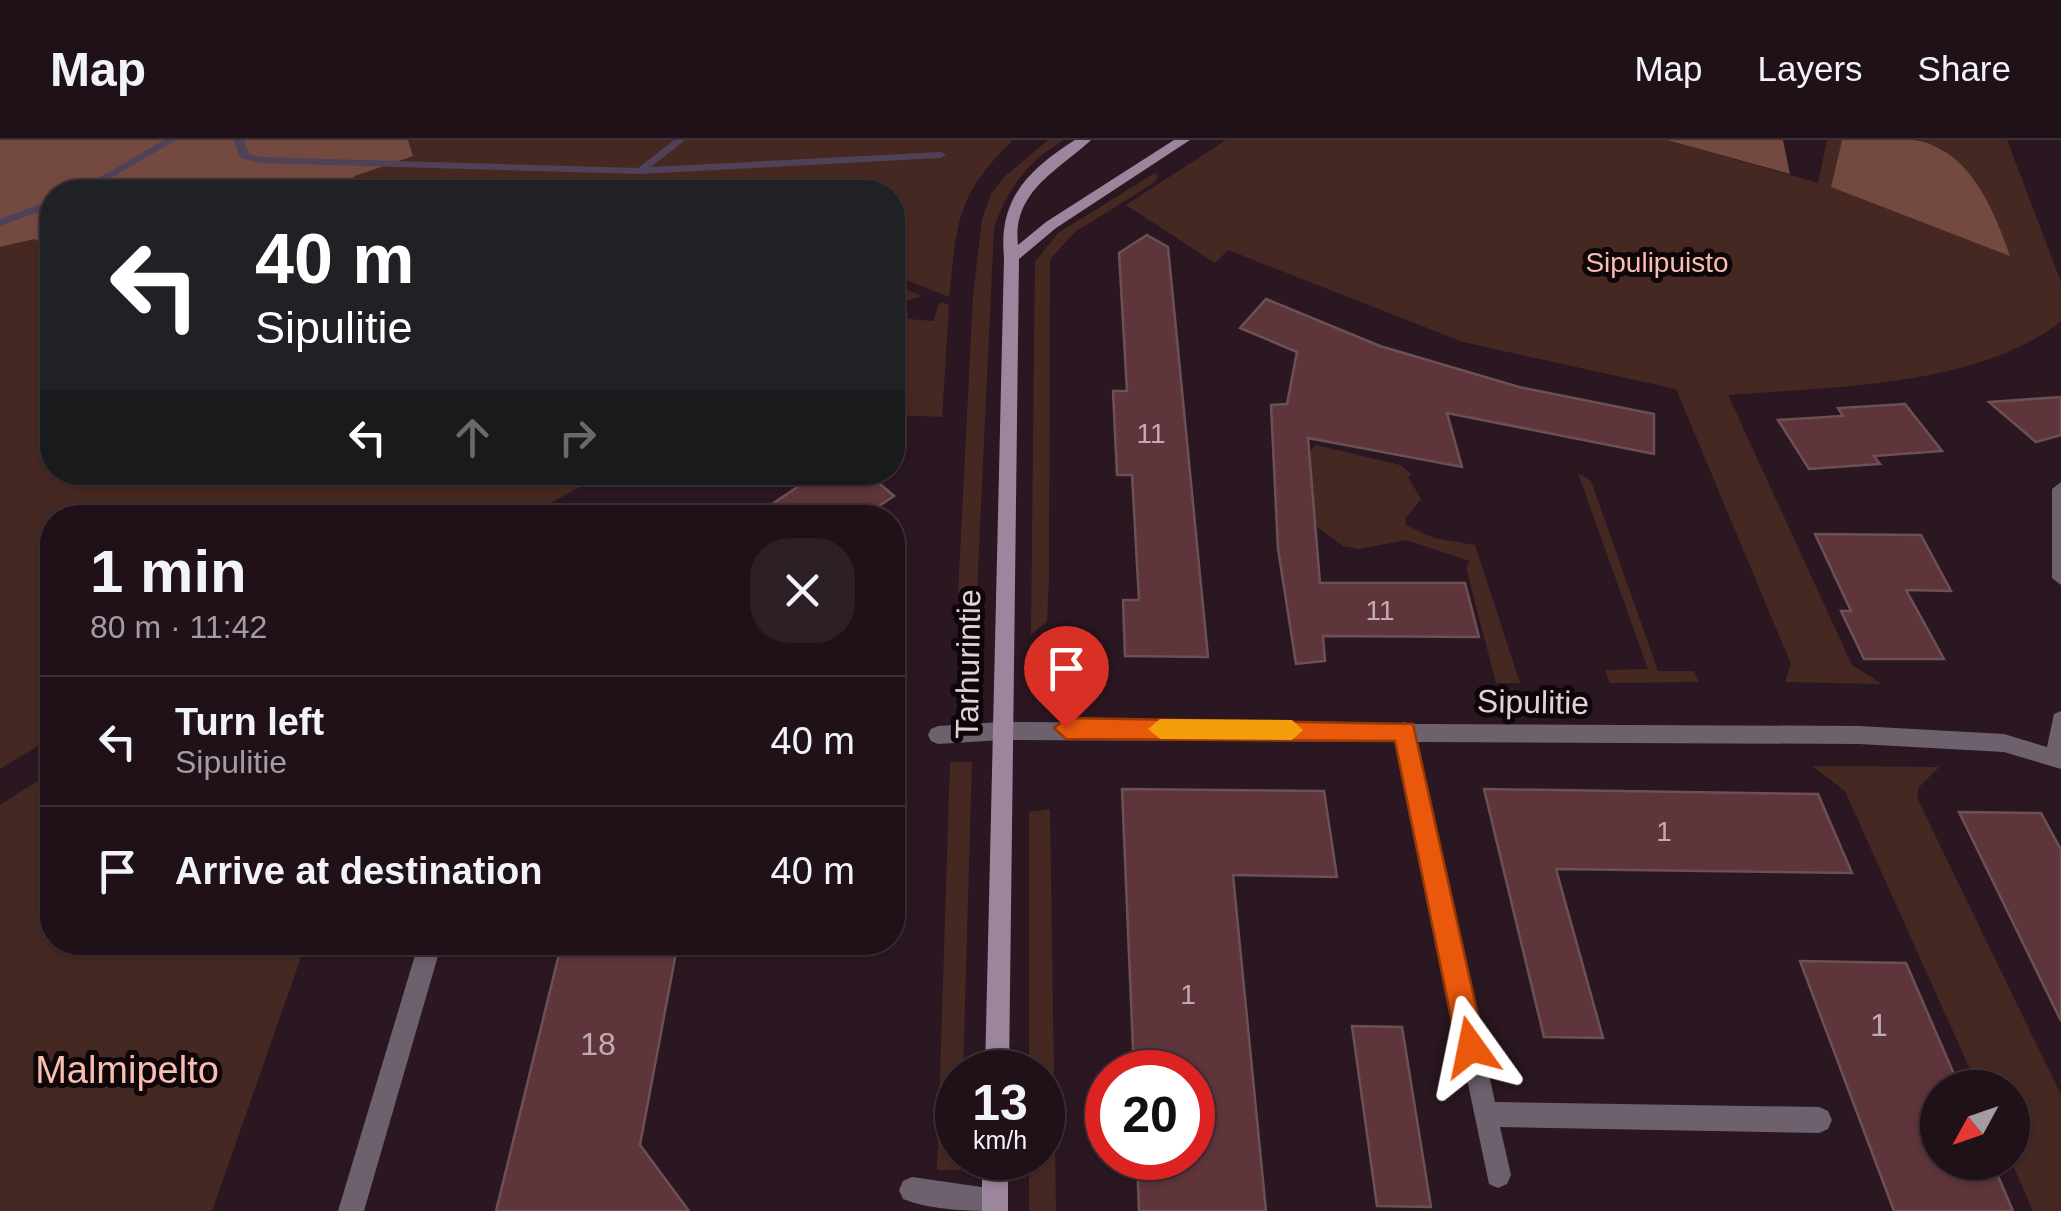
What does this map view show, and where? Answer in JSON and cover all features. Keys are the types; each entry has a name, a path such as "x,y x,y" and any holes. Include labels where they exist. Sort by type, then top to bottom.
{"street":[{"name":"Tarhurintie","path":"997,1050 1012,257 1007,237 1012,211 1035,175 1084,140"},
{"path":"1012,257 1051,225 1183,140"},
{"path":"2061,488 2061,578"},
{"path":"2058,759 2061,720"},
{"name":"Sipulitie","path":"938,735 1001,731 1404,731 1955,738 2004,743 2058,759"},
{"path":"1404,731 1498,1175"},
{"path":"350,1211 427,955"},
{"path":"1485,1114 1819,1120"},
{"path":"912,1190 995,1206 996,1180"}],"green space":[{"path":"408,140 1013,140 980,178 963,211 949,297 905,280 905,180 351,180 412,156"},
{"path":"1048,140 1064,140 1020,177 994,228 975,634 959,625 957,615 973,296 982,219 991,194 1004,177"},
{"name":"Sipulipuisto","path":"1226,140 1667,140 1818,183 1827,140 1842,140 1831,187 1945,150 1913,140 2007,140 2061,282 2061,321 2028,343 1947,371 1857,385 1728,395 1852,665 1882,684 1785,682 1791,664 1676,389 1463,342 1228,250 1215,263 1126,205"},
{"path":"1155,173 1158,177 1152,184 1075,232 1050,259 1047,621 1031,635 1035,262 1058,233"},
{"path":"35,239 40,243 40,485 584,485 546,505 40,505 40,744 0,769 0,247"},
{"path":"905,289 922,296 906,301 908,319 933,321 940,302 949,305 942,417 905,415"},
{"path":"1316,445 1400,465 1411,474 1408,477 1421,499 1405,519 1406,525 1434,538 1475,545 1520,683 1496,683 1466,567 1470,561 1406,540 1359,549 1343,546 1316,526 1310,451"},
{"path":"1578,473 1591,481 1658,671 1694,671 1699,682 1610,683 1605,670 1648,669"},
{"path":"950,762 972,762 964,1050 941,1050"},
{"path":"1812,766 1939,767 1919,787 1917,798 2061,1095 2061,1211 2033,1211 2019,1180 2030,1180 2030,1070 1970,1070 1845,791"},
{"name":"Malmipelto","path":"40,780 40,955 302,955 212,1211 0,1211 0,805"},
{"path":"1050,809 1054,1050 1029,1050 1029,812"},
{"path":"1029,1180 1056,1180 1056,1211 1029,1211"}],"shaded area":[{"path":"0,140 408,140 413,156 351,180 40,180 40,243 35,239 0,247"},
{"path":"1667,140 1783,140 1790,174"},
{"path":"1842,140 1914,140 1950,155 1977,184 2010,256 1831,187"}],"building":[{"path":"1147,235 1168,247 1208,657 1125,656 1123,600 1139,600 1132,475 1117,475 1113,391 1127,391 1119,253"},
{"path":"1266,299 1380,346 1519,387 1654,414 1654,454 1447,413 1462,467 1308,438 1320,583 1465,583 1479,637 1323,636 1325,661 1296,664 1278,549 1271,405 1287,404 1297,352 1240,328"},
{"path":"2061,397 2061,435 2036,442 1989,402"},
{"path":"1905,404 1942,451 1874,456 1880,464 1809,469 1778,420 1843,416 1838,408"},
{"path":"800,485 881,485 894,496 880,505 770,505"},
{"path":"1815,534 1921,535 1951,591 1906,590 1944,659 1864,659 1841,611 1851,611"},
{"path":"1122,789 1324,791 1337,877 1233,875 1266,1211 1139,1211 1138,1180 1215,1180 1215,1050 1133,1050"},
{"path":"1484,789 1818,794 1852,873 1556,869 1603,1038 1544,1037"},
{"path":"1959,812 2041,813 2061,850 2061,1021"},
{"path":"559,955 676,955 640,1145 689,1211 496,1211"},
{"path":"1800,961 1906,963 1952,1070 1920,1070 1920,1180 2000,1180 2013,1211 1894,1211"},
{"path":"1352,1026 1402,1027 1431,1207 1377,1206"}],"waterway":[{"path":"101,180 171,140"},
{"path":"239,140 244,156 260,160 640,171"},
{"path":"640,171 680,140"},
{"path":"640,171 941,155"},
{"path":"0,223 40,208"}],"slow traffic":[{"path":"1160,729 1292,730"}],"route":[{"path":"1066,728 1404,731 1471,1047"}]}
